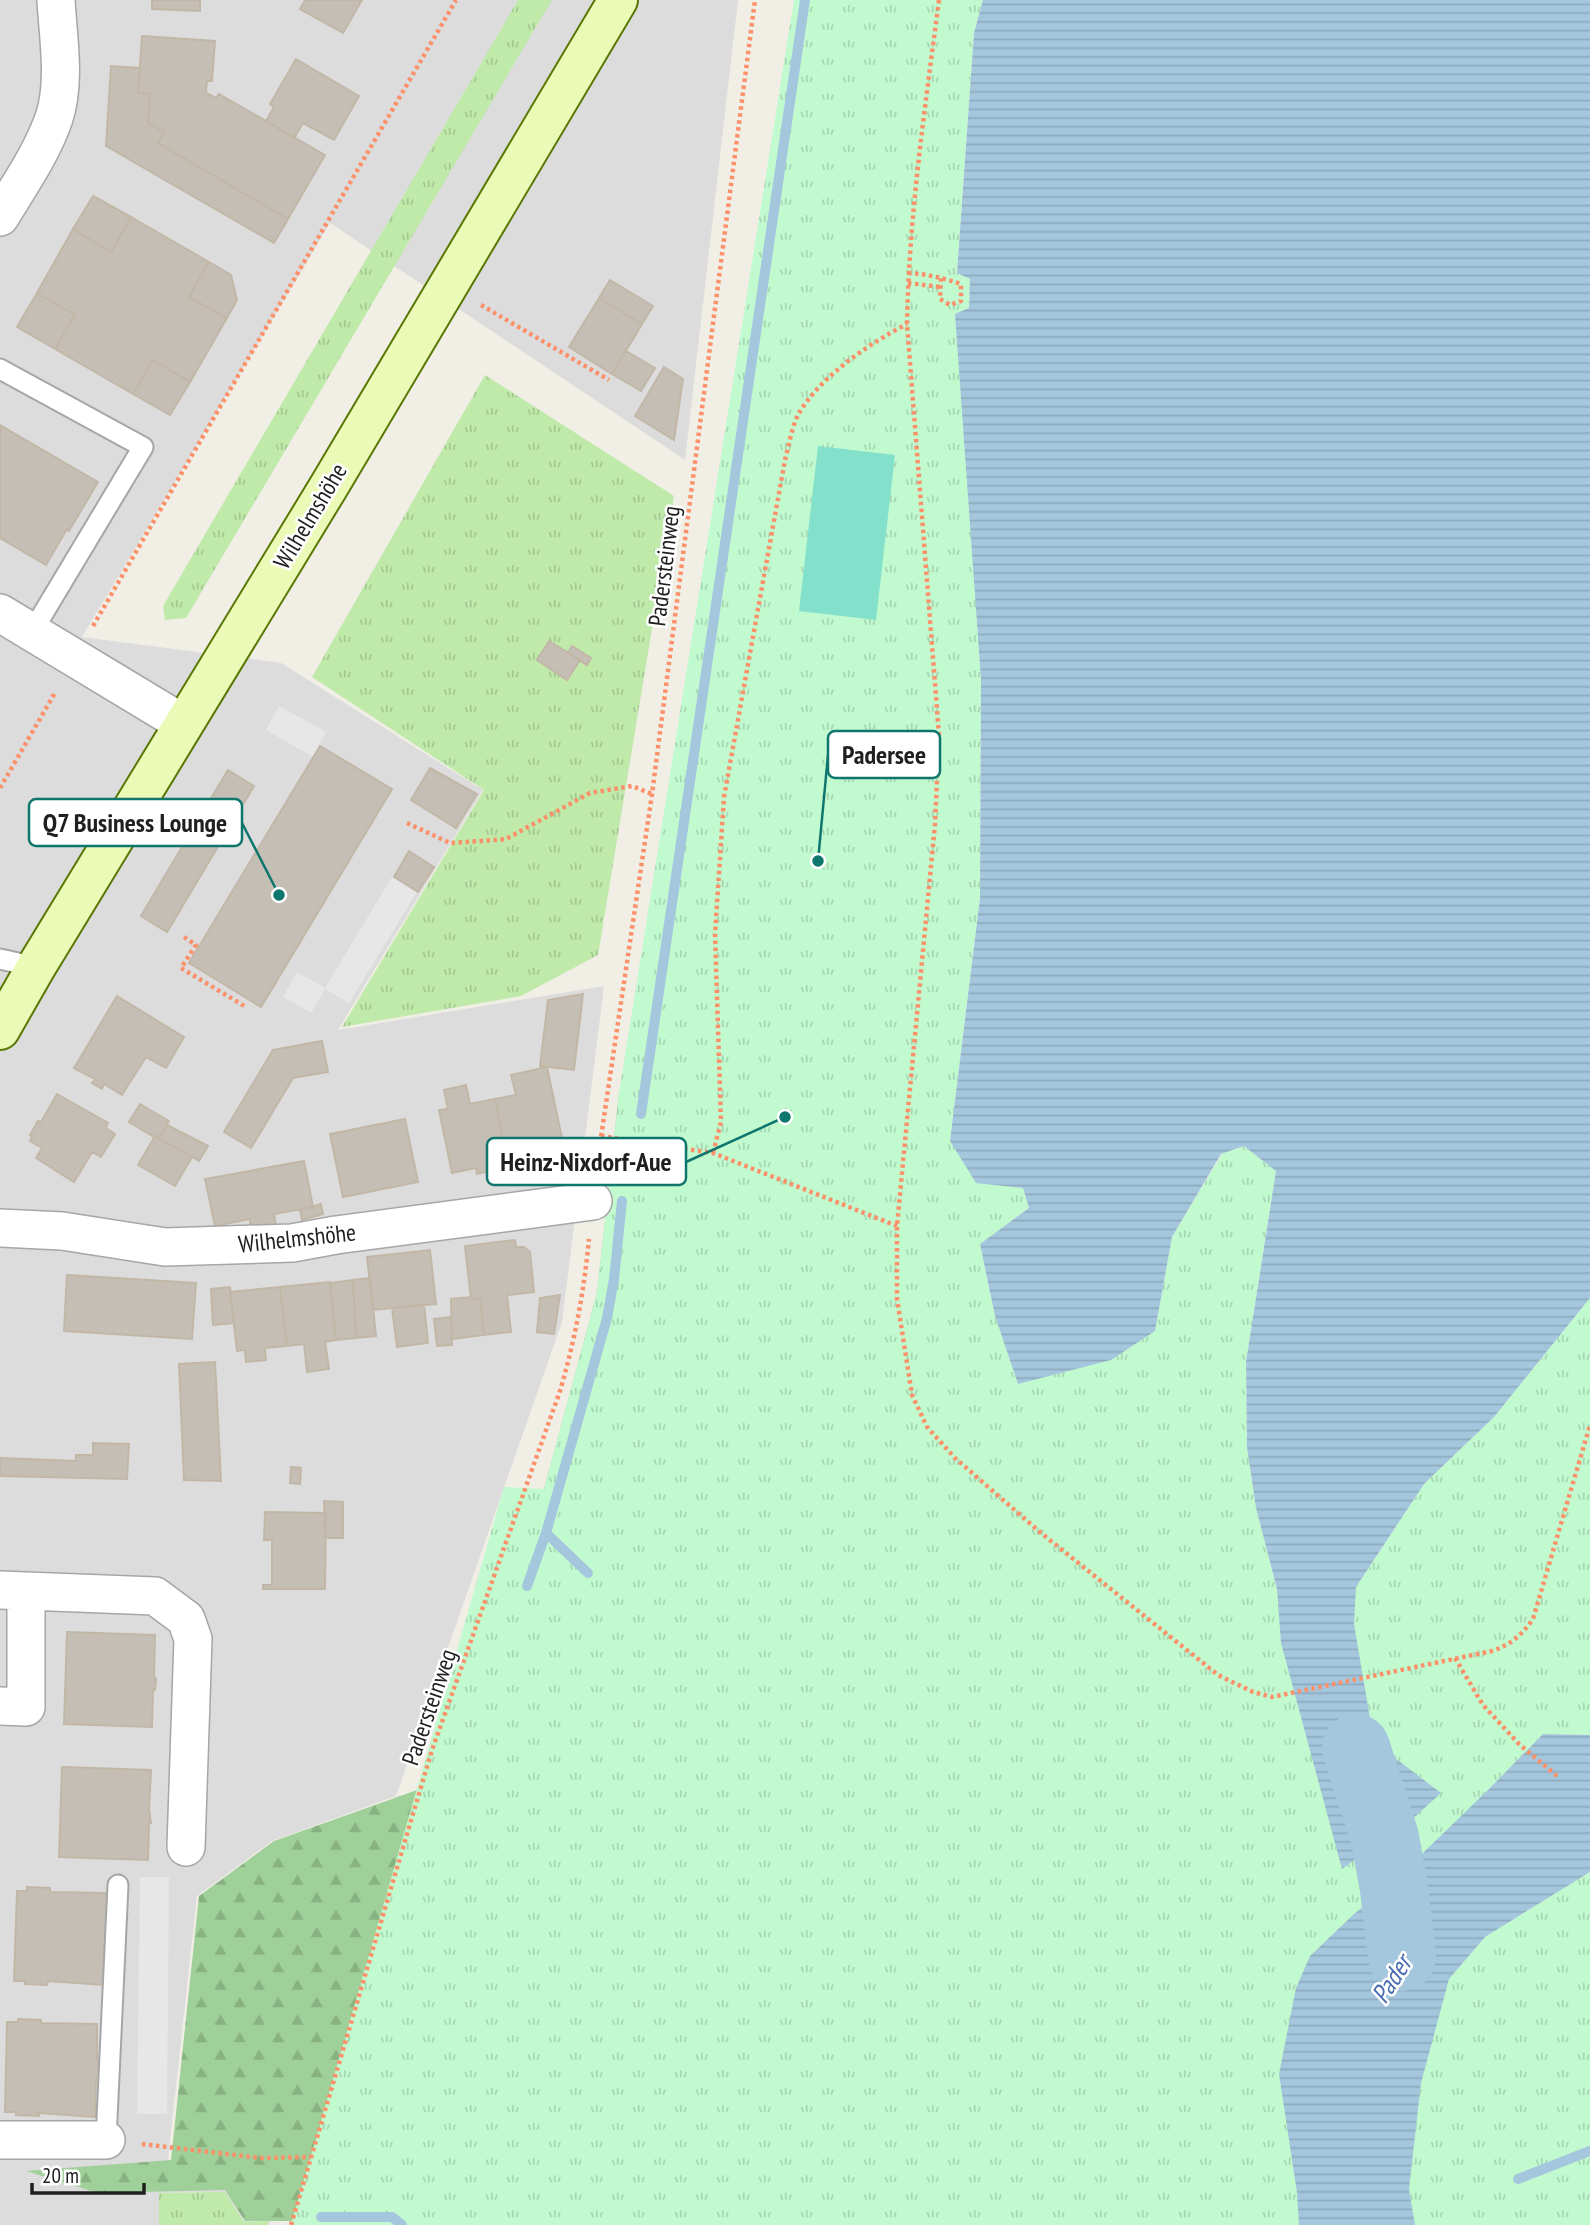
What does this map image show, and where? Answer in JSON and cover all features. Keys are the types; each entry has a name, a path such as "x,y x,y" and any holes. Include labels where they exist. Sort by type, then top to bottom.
{"main road":[{"name":"Wilhelmshöhe","path":"0,1030 18,963 184,724 618,0"}],"street":[{"path":"0,217 37,156 54,117 60,86 56,0"},
{"path":"0,613 184,724"},
{"name":"Wilhelmshöhe","path":"0,1228 62,1231 164,1247 292,1243 593,1201"},
{"path":"0,1706 26,1707 13,1590 155,1596 186,1619 193,1639 186,1847"},
{"path":"0,2140 106,2140"}],"lane":[{"path":"0,369 143,447 32,632"},
{"path":"106,2140 118,1885"}],"path":[{"path":"0,788 456,0"},
{"name":"Padersteinweg","path":"713,1153 601,1136 652,794 755,0"},
{"path":"939,0 916,176 907,324 939,735 934,824 897,1226 897,1299 902,1345 912,1395 927,1427 955,1458 1041,1533 1218,1675 1253,1692 1272,1697 1506,1646 1524,1633 1533,1619 1590,1424"},
{"path":"908,273 934,275 941,277 961,284 961,301 950,306 940,299 941,277"},
{"path":"908,283 940,287"},
{"path":"447,285 609,380"},
{"path":"897,1226 713,1153 720,1122 715,934 724,797 785,460 798,415 823,382 878,339 907,324"},
{"path":"407,823 450,843 506,839 590,793 632,786 652,794"},
{"path":"184,937 196,945 181,968 246,1007"},
{"name":"Padersteinweg","path":"291,2225 432,1749 567,1368 583,1297 593,1201"},
{"path":"1455,1658 1483,1705 1518,1744 1558,1777"},
{"path":"106,2140 261,2158 312,2157"}],"shaded area":[{"path":"0,0 738,0 685,460 330,223 82,637 281,663 483,790 338,1030 604,986 562,1322 396,1796 272,1841 197,1896 168,2159 233,2182 270,2222 270,2225 267,2225 267,2221 244,2222 225,2192 160,2193 159,2225 0,2225"},
{"path":"818,446 895,455 876,620 799,611"},
{"path":"279,706 326,732 313,757 266,730"},
{"path":"392,877 417,892 349,1003 325,989 311,1013 283,997 297,972 325,988"},
{"path":"140,1877 169,1877 167,2114 137,2114"}],"green space":[{"path":"518,0 552,0 186,618 165,620 163,606"},
{"path":"794,0 983,0 974,33 957,273 970,279 981,679 980,898 950,1140 1005,1185 1023,1188 1029,1208 980,1244 995,1316 1018,1384 1155,1331 1172,1237 1222,1154 1244,1146 1276,1171 1246,1362 1247,1447 1256,1508 1277,1589 1356,1587 1424,1484 1494,1417 1590,1298 1590,1735 1543,1734 1487,1791 1449,1979 1485,1937 1590,1872 1590,2225 291,2225 504,1487 544,1489 597,1293 619,1093"},
{"path":"485,375 674,496 598,955 521,996 342,1027 484,790 312,677"},
{"path":"698,1063 314,2225 315,2221 245,2221 225,2190 98,2193 26,2171 171,2160 199,1896 274,1841 448,1779 544,1489 597,1293 619,1093"},
{"path":"225,2192 244,2222 268,2221 267,2225 159,2225 159,2193"}],"water":[{"path":"983,0 1590,0 1590,1298 1494,1417 1424,1484 1356,1587 1354,1624 1374,1742 1441,1793 1417,1815 1342,1869 1281,1643 1277,1589 1256,1508 1247,1447 1246,1362 1276,1171 1244,1146 1221,1154 1172,1237 1155,1331 1111,1360 1018,1384 995,1316 980,1244 1029,1208 1023,1188 976,1183 950,1141 980,898 981,679 955,314 969,308 970,279 957,273 974,33"},
{"name":"Pader","path":"1543,1734 1590,1735 1590,1872 1485,1937 1449,1979 1421,2083 1409,2189 1415,2225 1299,2225 1297,2193 1279,2074 1296,1988 1310,1956 1399,1876"}],"building":[{"path":"152,0 200,0 200,11 152,9"},
{"path":"305,0 362,0 343,33 300,9"},
{"path":"142,36 215,41 212,81 207,81 206,93 216,98 219,94 325,155 288,219 158,143 164,132 148,123 150,94 138,93"},
{"path":"296,59 359,96 334,140 303,123 294,138 266,121 274,107 270,104"},
{"path":"111,66 140,68 138,93 150,94 148,123 164,132 158,143 288,219 274,243 106,146"},
{"path":"93,196 131,217 111,252 73,229"},
{"path":"131,217 209,262 189,297 227,318 190,382 153,360 133,394 55,349 75,315 37,293 73,229 111,252"},
{"path":"209,262 231,275 237,300 227,318 189,297"},
{"path":"610,280 653,306 642,324 599,298"},
{"path":"37,293 75,315 55,349 17,327"},
{"path":"599,298 642,324 612,374 569,347"},
{"path":"626,351 655,368 641,391 612,374"},
{"path":"153,360 190,382 170,415 133,394"},
{"path":"664,367 683,379 674,440 635,416"},
{"path":"0,425 98,482 46,565 0,538"},
{"path":"549,641 580,660 567,680 537,660"},
{"path":"572,646 591,658 587,665 568,653"},
{"path":"320,746 392,789 261,1007 189,963"},
{"path":"430,768 477,794 456,828 411,800"},
{"path":"228,770 254,786 167,932 141,916"},
{"path":"409,851 434,867 418,892 394,877"},
{"path":"583,994 574,1070 540,1066 548,1000"},
{"path":"117,996 184,1037 166,1068 146,1057 122,1095 104,1084 102,1089 92,1083 95,1079 74,1068"},
{"path":"322,1041 328,1072 293,1078 251,1148 224,1132 273,1050"},
{"path":"547,1067 564,1148 542,1153 543,1159 507,1164 495,1099 516,1095 511,1075"},
{"path":"466,1085 470,1104 495,1099 507,1164 477,1174 476,1168 452,1173 439,1110 448,1109 444,1090"},
{"path":"57,1094 108,1123 106,1128 115,1134 101,1157 92,1152 74,1182 36,1158 42,1148 30,1141 30,1135 38,1121 41,1122"},
{"path":"140,1104 169,1121 159,1138 129,1122"},
{"path":"405,1119 418,1182 343,1197 330,1134"},
{"path":"167,1125 208,1146 199,1161 159,1138"},
{"path":"155,1136 192,1157 175,1186 138,1165"},
{"path":"304,1161 313,1207 274,1214 276,1225 259,1229 250,1223 250,1219 215,1226 205,1179"},
{"path":"321,1204 323,1214 302,1220 300,1210"},
{"path":"515,1240 516,1247 524,1247 530,1252 534,1292 507,1295 511,1332 484,1335 480,1298 471,1299 465,1246"},
{"path":"430,1250 436,1304 373,1310 367,1257"},
{"path":"67,1275 196,1283 192,1339 64,1331"},
{"path":"370,1278 376,1336 356,1338 353,1280"},
{"path":"353,1280 356,1338 336,1340 330,1283"},
{"path":"330,1282 336,1340 325,1342 329,1369 307,1372 304,1344 287,1346 280,1287"},
{"path":"230,1287 234,1323 213,1325 211,1289"},
{"path":"280,1287 287,1346 265,1348 266,1360 246,1362 245,1350 237,1351 230,1292"},
{"path":"560,1295 554,1334 537,1332 540,1298"},
{"path":"480,1298 484,1335 452,1339 451,1299"},
{"path":"424,1304 428,1343 397,1347 392,1308"},
{"path":"451,1317 452,1345 437,1346 434,1319"},
{"path":"215,1362 221,1481 184,1480 179,1364"},
{"path":"93,1443 129,1444 127,1479 0,1476 0,1458 76,1461 76,1455 93,1455"},
{"path":"291,1467 301,1468 300,1484 290,1483"},
{"path":"324,1501 343,1502 343,1538 325,1538"},
{"path":"265,1512 326,1513 325,1589 263,1589 263,1585 272,1585 272,1540 264,1540"},
{"path":"67,1632 155,1635 156,1679 155,1690 153,1689 152,1727 64,1724"},
{"path":"62,1767 151,1770 148,1860 59,1857"},
{"path":"27,1887 50,1888 50,1892 107,1893 106,1930 111,1930 105,1985 48,1981 47,1985 14,1981 17,1891 27,1891"},
{"path":"18,2019 41,2020 41,2023 97,2024 97,2061 100,2061 99,2078 96,2078 95,2117 38,2113 39,2116 16,2115 16,2112 5,2112 7,2022 18,2022"}],"waterway":[{"path":"641,1114 805,0"},
{"path":"588,1573 546,1533 607,1318 622,1201"},
{"path":"527,1586 546,1533"},
{"name":"Pader","path":"1356,1748 1385,1838 1402,1957"},
{"path":"1518,2179 1590,2151"},
{"path":"321,2217 392,2217 402,2225"}],"place":[{"name":"Padersee","path":"818,861"},
{"name":"Q7 Business Lounge","path":"279,895"},
{"name":"Heinz-Nixdorf-Aue","path":"785,1117"}]}
